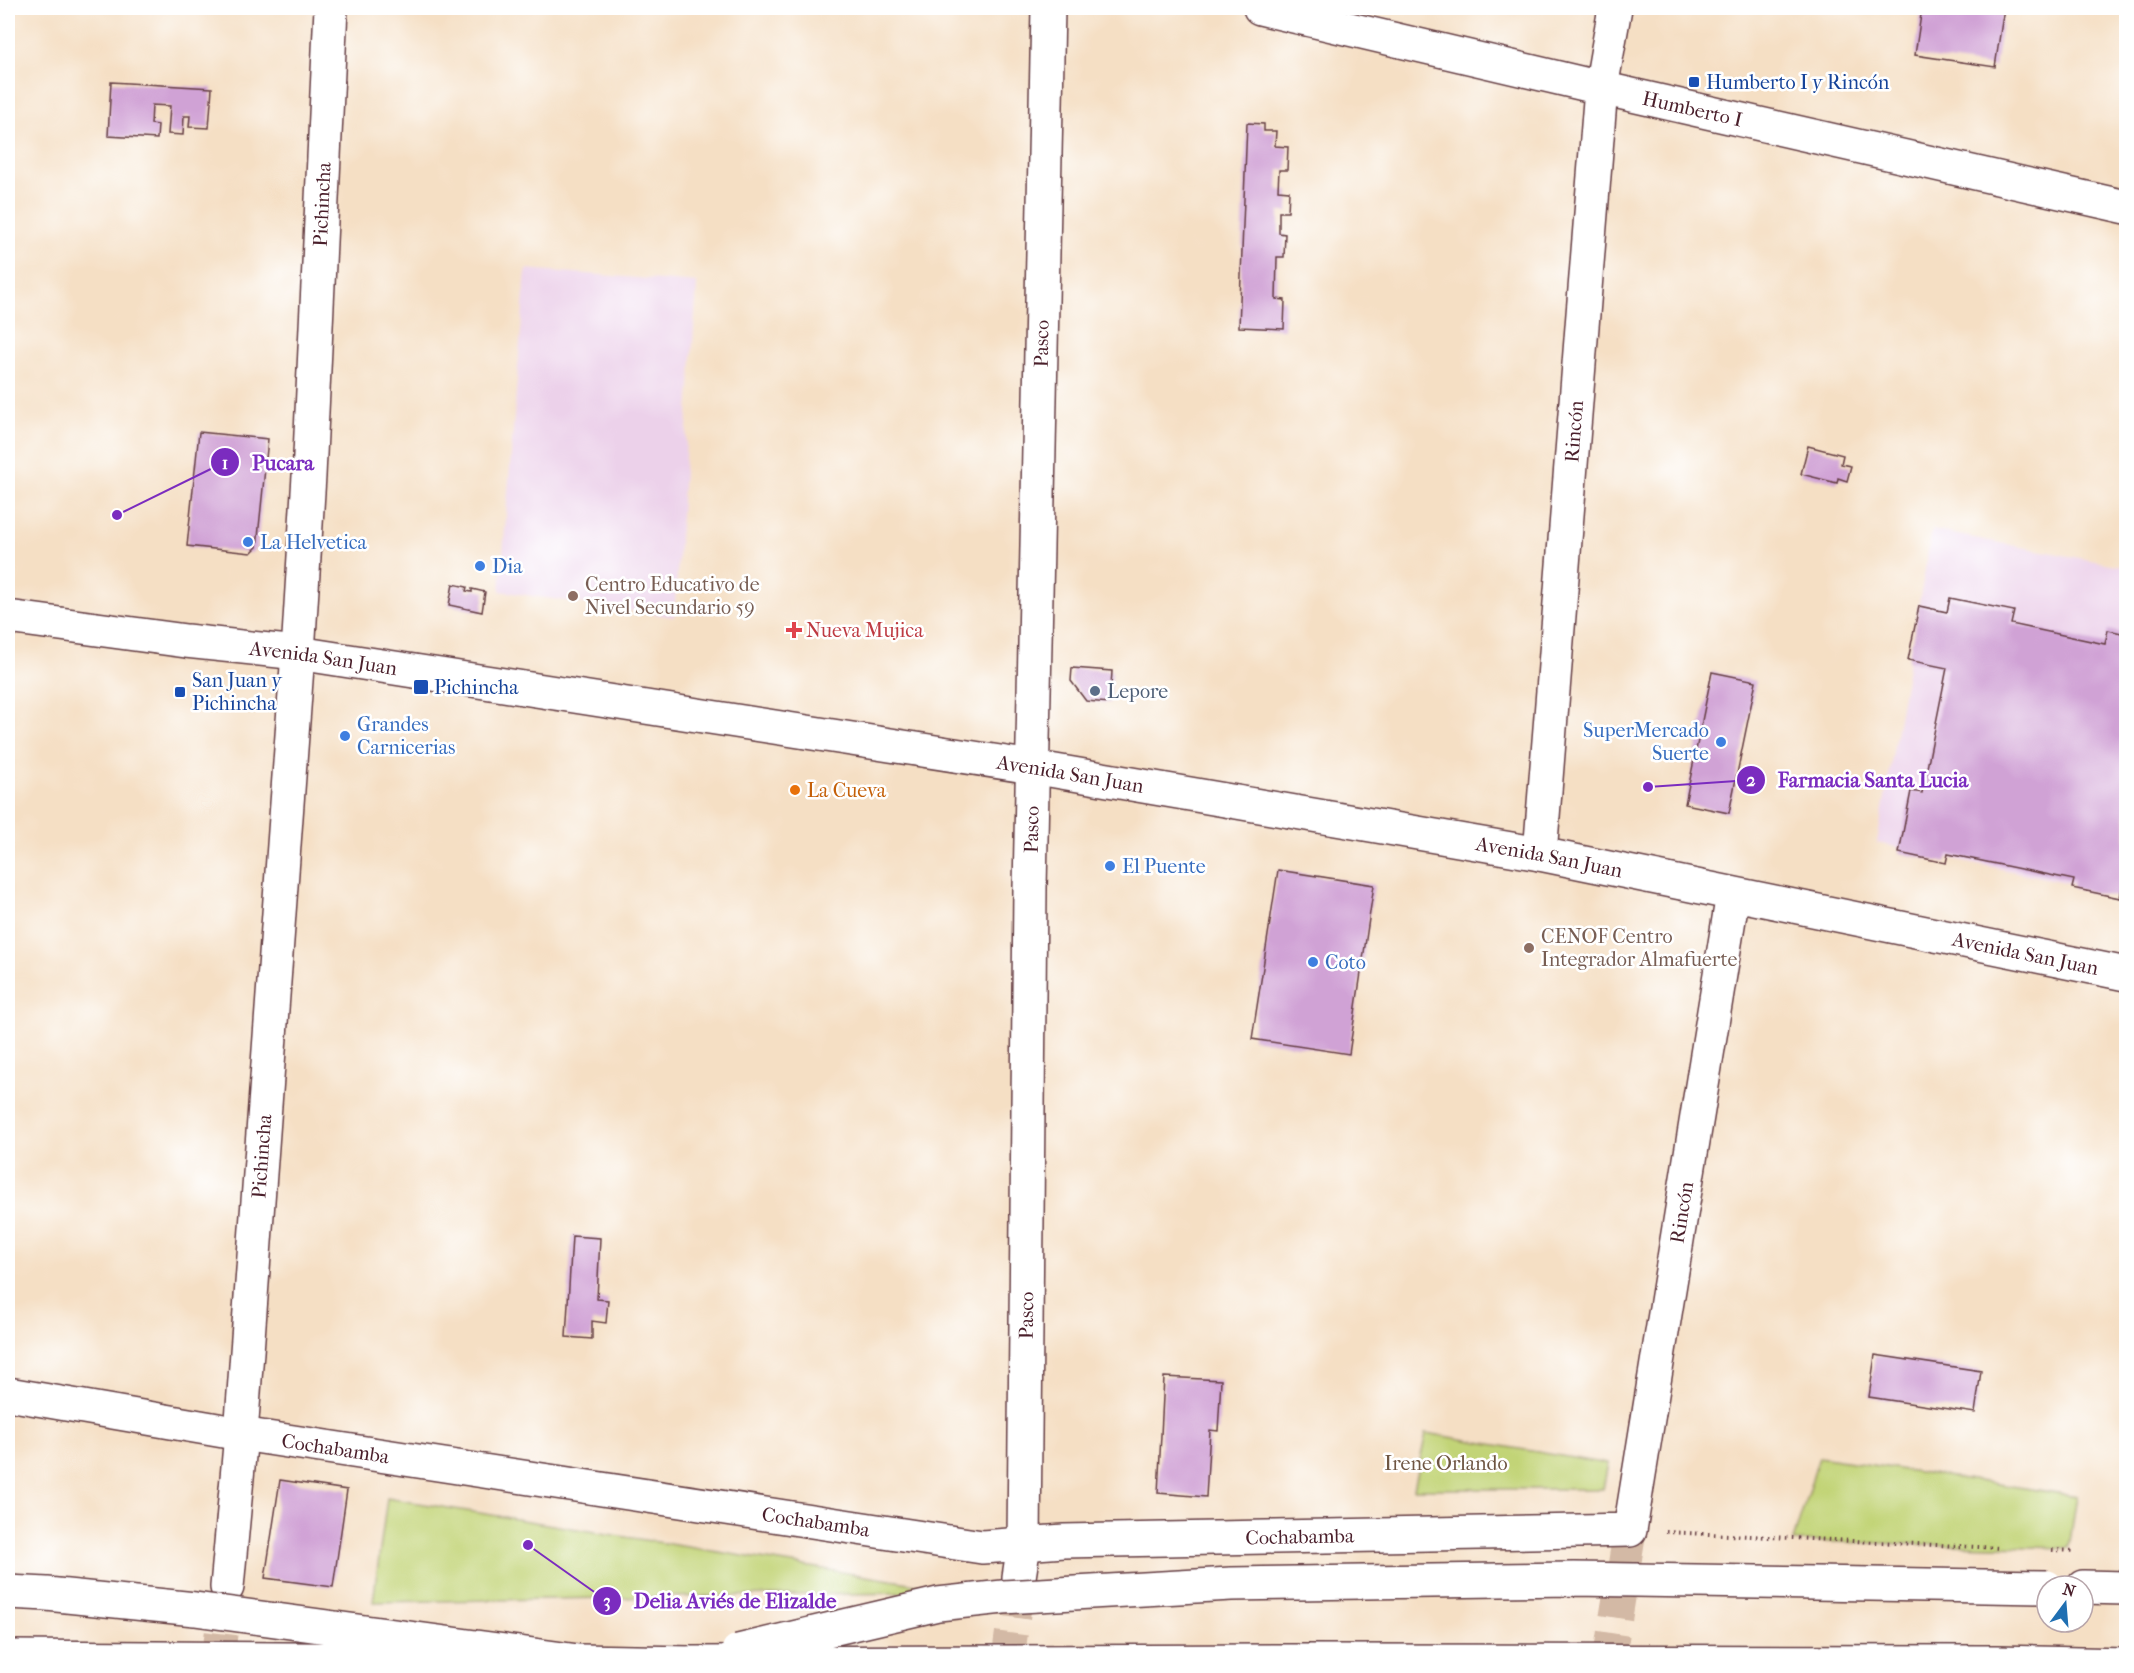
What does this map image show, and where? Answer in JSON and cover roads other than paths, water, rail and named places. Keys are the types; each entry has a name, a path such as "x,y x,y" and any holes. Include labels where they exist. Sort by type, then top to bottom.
{"main road":[{"name":"Pichincha","path":"227,1587 241,1434 298,653 309,476 331,8"},
{"name":"Pasco","path":"1019,1577 1024,1544 1032,767 1048,8"},
{"name":"Humberto I","path":"1260,8 2127,207"},
{"name":"Rincón","path":"1540,854 1601,87 1615,8"},
{"name":"Avenida San Juan","path":"8,617 186,641 298,653 1032,767 1540,854 2127,974"},
{"name":"Rincón","path":"1630,1530 1733,894"},
{"name":"Cochabamba","path":"8,1394 241,1434 982,1547 1076,1541 1630,1530"},
{"path":"691,1663 833,1627 938,1604 1003,1597 1231,1584 1574,1579 2035,1587"},
{"path":"2095,1587 2127,1588"},
{"path":"8,1592 195,1609 578,1661"},
{"path":"8,1657 691,1663 1311,1661 1998,1662 2127,1665"}],"tunnel":[{"path":"1608,1666 1630,1530"},
{"path":"1007,1666 1019,1577"},
{"path":"217,1666 227,1587"}],"place":[{"name":"Humberto I y Rincón","path":"1694,82"},
{"name":"Pucara","path":"117,515"},
{"name":"La Helvetica","path":"248,542"},
{"name":"Dia","path":"480,566"},
{"name":"Centro Educativo de Nivel Secundario 59","path":"573,596"},
{"name":"Nueva Mujica","path":"794,630"},
{"name":"Pichincha","path":"421,687"},
{"name":"Lepore","path":"1095,691"},
{"name":"San Juan y Pichincha","path":"180,692"},
{"name":"Grandes Carnicerias","path":"345,736"},
{"name":"SuperMercado Suerte","path":"1721,742"},
{"name":"Farmacia Santa Lucia","path":"1648,787"},
{"name":"La Cueva","path":"795,790"},
{"name":"El Puente","path":"1110,866"},
{"name":"CENOF Centro Integrador Almafuerte","path":"1529,948"},
{"name":"Coto","path":"1313,962"},
{"name":"Delia Aviés de Elizalde","path":"528,1545"}],"park label":[{"name":"Irene Orlando","path":"1446,1463"}]}
